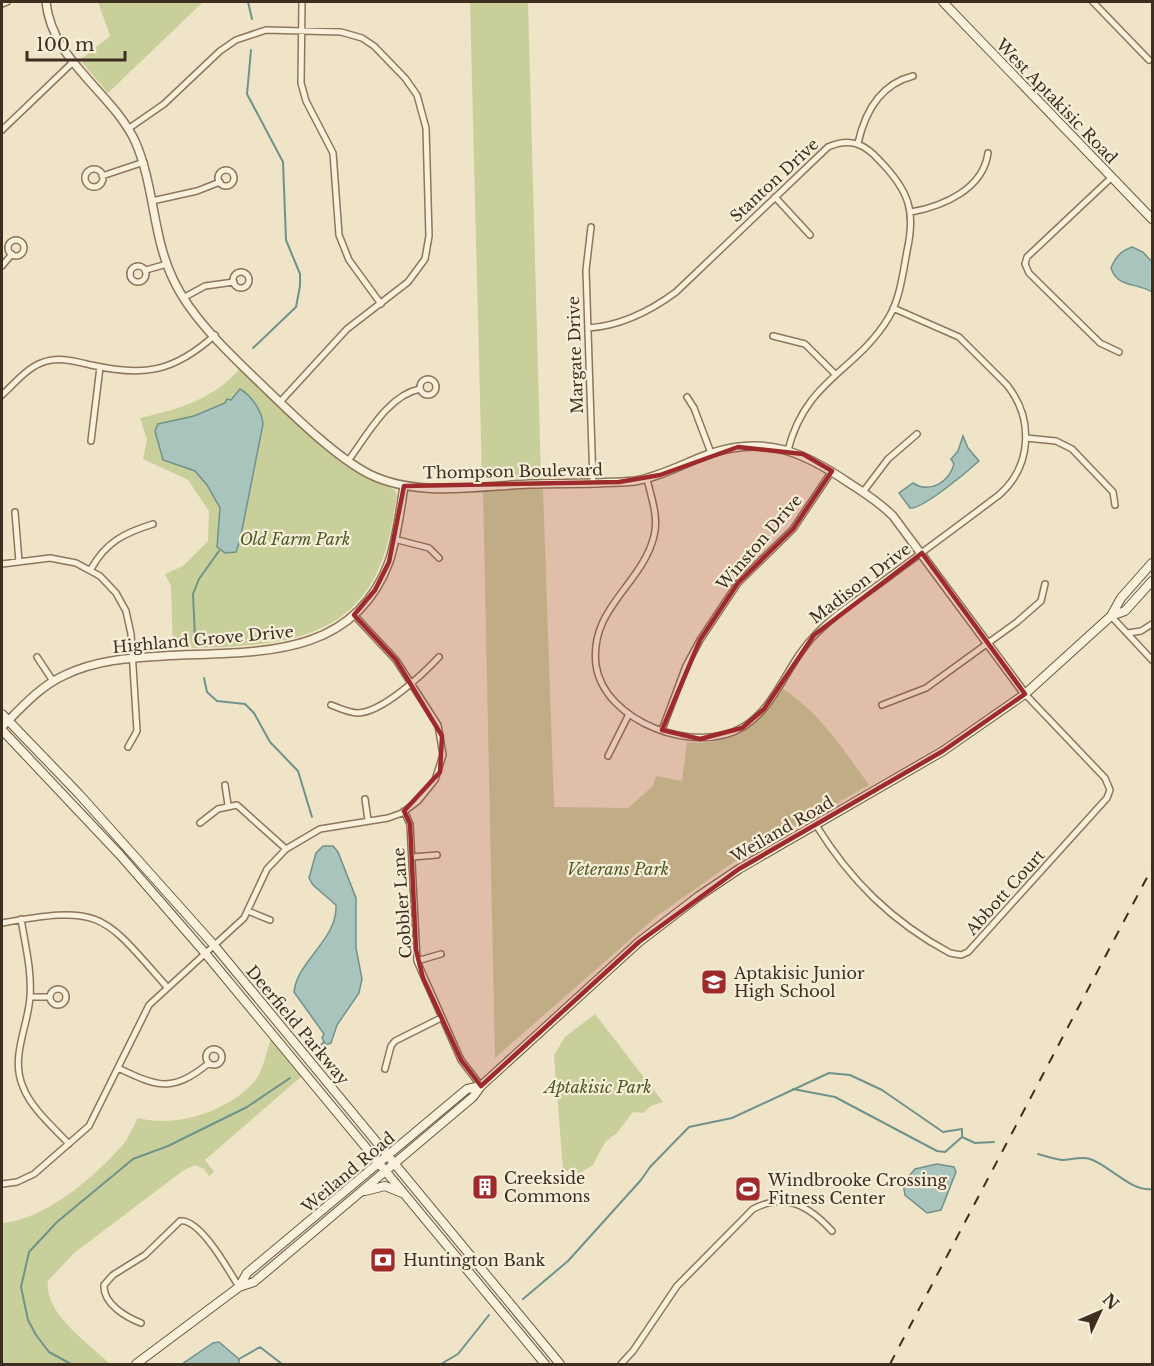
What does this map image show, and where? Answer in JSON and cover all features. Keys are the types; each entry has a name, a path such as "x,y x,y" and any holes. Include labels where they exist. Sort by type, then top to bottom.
{"main road":[{"name":"West Aptakisic Road","path":"943,2 1152,219"},
{"path":"1111,616 1121,598 1152,563"},
{"path":"1111,616 1125,611 1152,581"},
{"name":"Weiland Road","path":"138,1364 239,1287 254,1282 473,1097 481,1086 667,919 739,869 943,751 1025,694 1111,616"},
{"name":"Deerfield Parkway","path":"2,714 4,726 206,952 545,1365"},
{"name":"Deerfield Parkway","path":"4,726 94,810 213,944 560,1365"},
{"name":"Weiland Road","path":"239,1287 247,1274 467,1089 481,1086"},
{"path":"360,1192 386,1186 406,1196"}],"street":[{"path":"2,4 7,2"},
{"name":"Thompson Boulevard","path":"46,2 54,29 72,63 128,129 144,162 167,264 183,298 215,335 280,402 348,461 370,474 404,486 420,488 647,479 711,453 749,446 788,450 814,459 886,509 922,553 1025,694"},
{"path":"302,2 301,83 306,101 333,153 339,235 349,260 381,303"},
{"path":"1093,2 1149,60"},
{"path":"128,129 156,111 220,51 236,40 266,30 341,32 362,38 374,46 405,78 421,102 426,128 428,250 414,275 330,346 280,402"},
{"path":"2,130 72,63"},
{"path":"788,450 802,411 835,374 874,338 893,308 911,233 911,212 897,179 872,152 858,143 865,116 873,103 898,80 913,76"},
{"name":"Stanton Drive","path":"588,328 616,325 662,302 828,147 843,142 858,143"},
{"path":"911,212 936,208 952,200 986,168 988,153"},
{"path":"102,176 144,162"},
{"path":"1112,177 1027,257 1025,264 1029,273 1100,343 1119,352"},
{"path":"152,201 197,191 220,182"},
{"path":"775,197 810,235"},
{"name":"Margate Drive","path":"591,227 586,263 593,482"},
{"path":"2,266 12,254"},
{"path":"146,270 167,264"},
{"path":"183,298 205,286 234,282"},
{"name":"Madison Drive","path":"647,479 654,508 655,535 646,555 602,620 596,651 602,687 628,714 662,729 700,739 726,735 742,728 764,709 814,635 1007,489 1024,458 1025,420 1014,394 959,337 893,308"},
{"path":"2,395 32,367 53,360 69,360 137,372 164,368 197,352 215,335"},
{"path":"773,336 805,344 835,374"},
{"path":"91,441 100,367"},
{"path":"348,461 386,411 408,392 420,389"},
{"path":"687,397 694,408 711,453"},
{"path":"863,492 888,459 917,434"},
{"path":"1026,438 1056,441 1072,449 1113,492 1115,505"},
{"name":"Winston Drive","path":"662,729 692,653 712,621 738,583 793,529 832,471"},
{"name":"Highland Grove Drive","path":"4,726 53,681 92,664 132,658 288,648 314,641 333,631 368,602 381,580 394,539 404,486"},
{"path":"15,512 19,562"},
{"path":"91,569 98,556 114,540 153,524"},
{"path":"394,539 429,548 439,558"},
{"path":"2,564 59,559 91,569 109,585 126,611 131,634 137,731 128,747"},
{"path":"882,705 926,688 988,644 1041,601 1045,584"},
{"path":"2,1184 17,1182 33,1174 69,1144 94,1119 149,1005 213,944 237,925 248,911 267,869 286,849 320,829 388,818 404,811 417,801 435,780 443,755 438,725 396,660 354,615"},
{"path":"1111,616 1152,660"},
{"path":"1128,633 1152,624"},
{"path":"37,657 53,681"},
{"path":"331,705 355,713 386,702 439,657"},
{"name":"Abbott Court","path":"816,825 845,869 891,915 950,952 961,955 968,952 1096,810 1110,790 1105,778 1025,694"},
{"path":"608,756 628,714"},
{"path":"225,785 228,805"},
{"path":"365,799 368,820"},
{"path":"200,823 218,809 228,805 237,805 286,849"},
{"name":"Cobbler Lane","path":"404,811 410,824 417,960 461,1060 481,1086"},
{"path":"412,856 437,855"},
{"path":"248,911 270,920"},
{"path":"2,922 73,913 106,923 120,934 167,987"},
{"path":"21,919 29,963 30,997 18,1056 19,1077 28,1098 69,1144"},
{"path":"417,960 441,954"},
{"path":"30,997 49,997"},
{"path":"385,1069 391,1046 395,1041 441,1018"},
{"path":"118,1068 145,1081 164,1085 192,1077 208,1064"},
{"path":"621,1365 677,1286 753,1209 766,1203 790,1201 808,1209 832,1231"},
{"path":"141,1323 118,1310 106,1297 104,1285 113,1275 145,1255 180,1221 186,1220 195,1226 214,1249 239,1287"}],"highlighted area":[{"path":"738,447 803,454 832,471 793,529 738,583 700,640 662,730 700,739 742,728 764,709 814,635 922,553 1025,694 943,751 739,869 639,942 481,1086 461,1060 423,978 416,950 410,824 404,811 440,772 442,736 396,660 354,615 375,590 389,562 404,486 619,482 660,475"}],"green space":[{"path":"98,2 203,2 108,93 80,60 110,36"},
{"path":"470,2 528,2 541,478 482,479"},
{"name":"Old Farm Park","path":"239,369 338,459 364,476 395,490 397,496 389,538 381,563 366,592 345,613 321,628 294,638 265,643 173,649 171,586 165,574 183,566 208,541 209,511 188,480 143,459 147,440 140,418 181,407 207,396"},
{"name":"Veterans Park","path":"543,489 554,807 628,808 653,786 656,776 682,781 687,742 703,743 717,740 742,730 764,712 783,689 809,709 820,721 869,785 735,861 658,915 495,1058 483,490"},
{"name":"Aptakisic Park","path":"595,1014 663,1102 651,1106 643,1113 633,1112 617,1133 605,1142 593,1165 580,1173 563,1170 554,1055 565,1037"},
{"path":"271,1038 302,1076 205,1160 214,1172 209,1176 204,1169 195,1165 184,1170 74,1253 48,1281 48,1293 60,1316 110,1364 2,1364 2,1223 34,1215 65,1197 94,1174 121,1147 138,1118 153,1121 184,1119 230,1102 243,1093 257,1078"}],"water":[{"path":"1132,247 1143,252 1152,262 1152,292 1123,282 1114,275 1111,268 1115,260 1119,254"},
{"path":"240,389 255,404 261,414 263,424 240,540 236,552 225,553 217,547 220,508 207,485 195,471 163,460 155,431 158,424 194,416 225,403 227,399 231,400"},
{"path":"963,436 968,448 979,461 934,497 910,508 899,493 913,483 932,487 943,481 952,470 954,464 951,459 958,451"},
{"path":"323,846 333,846 338,852 356,898 356,948 362,979 359,993 337,1025 331,1043 326,1045 322,1038 324,1034 294,992 302,970 331,929 335,917 336,905 313,885 309,878 316,853"},
{"path":"937,1164 954,1167 956,1172 941,1210 927,1213 905,1195 903,1183 915,1169"},
{"path":"219,1342 239,1359 239,1364 182,1364 213,1343"}],"waterway":[{"path":"248,2 252,19"},
{"path":"251,50 247,94 283,162 286,240 300,274 296,307 253,348"},
{"path":"195,638 193,594 199,579 219,551"},
{"path":"204,678 207,692 217,701 245,704 254,713 270,742 298,771 312,817"},
{"path":"318,1048 324,1042"},
{"path":"523,1299 568,1261 650,1167 689,1127 732,1118 829,1073 850,1075 882,1090 943,1132 962,1129 962,1137 975,1143 994,1142"},
{"path":"71,1364 49,1352 28,1320 21,1287 29,1252 57,1222 133,1159 168,1146 247,1107 290,1078"},
{"path":"793,1089 835,1097 937,1151 945,1152 962,1137"},
{"path":"1038,1154 1062,1160 1087,1158 1136,1186 1152,1189"},
{"path":"441,1364 458,1354 489,1315"},
{"path":"239,1359 260,1347 282,1364"}],"railway":[{"path":"890,1364 1152,868"}],"place":[{"name":"Aptakisic Junior High School","path":"714,982"},
{"name":"Creekside Commons","path":"485,1187"},
{"name":"Windbrooke Crossing Fitness Center","path":"748,1189"},
{"name":"Huntington Bank","path":"383,1260"}]}
